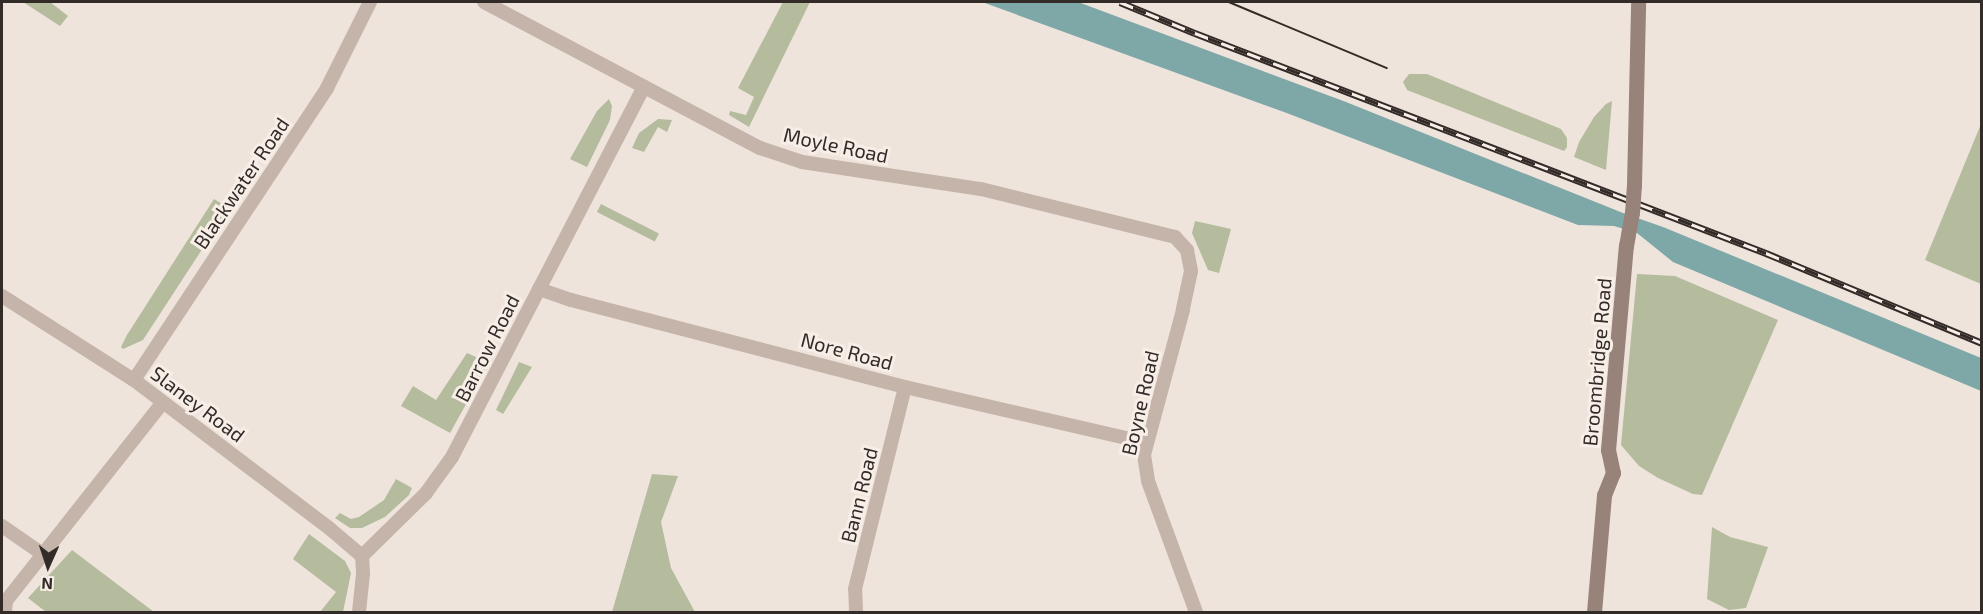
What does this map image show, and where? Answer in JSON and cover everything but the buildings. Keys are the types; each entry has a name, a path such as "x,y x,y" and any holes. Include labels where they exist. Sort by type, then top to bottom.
{"street":[{"name":"Blackwater Road","path":"134,380 327,88 370,2"},
{"name":"Moyle Road","path":"484,2 760,148 802,162 981,189 1175,237"},
{"name":"Broombridge Road","path":"1594,612 1604,495 1613,473 1608,450 1634,181 1638,2"},
{"name":"Barrow Road","path":"362,556 426,493 452,457 644,87"},
{"name":"Boyne Road","path":"1175,237 1187,250 1191,271 1183,310 1144,455 1148,481 1196,612"},
{"name":"Nore Road","path":"539,288 571,300 905,387 1147,443"},
{"name":"Slaney Road","path":"2,296 134,380 329,528 362,556"},
{"name":"Bann Road","path":"856,612 855,589 905,387"},
{"path":"5,612 6,601 163,402"},
{"path":"2,526 44,555"},
{"path":"359,612 363,573 362,556"}],"green space":[{"path":"23,2 50,2 68,16 60,26"},
{"path":"783,2 810,2 749,127 729,115 730,111 746,115 754,97 738,88"},
{"path":"1409,74 1427,74 1561,129 1567,138 1567,147 1564,151 1407,90 1403,82"},
{"path":"609,99 612,106 610,120 587,167 570,159 597,111"},
{"path":"1612,101 1606,170 1574,157 1579,142 1594,117"},
{"path":"658,119 672,120 667,132 658,127 644,152 632,148 639,133"},
{"path":"1981,124 1981,284 1925,260"},
{"path":"214,199 229,208 143,340 123,349 121,347 127,335"},
{"path":"601,204 659,234 655,242 597,212"},
{"path":"1195,221 1231,229 1219,273 1208,270 1192,233"},
{"path":"1637,274 1675,276 1778,320 1702,495 1693,494 1658,478 1639,466 1621,445"},
{"path":"467,353 489,363 450,433 401,406 413,386 436,400"},
{"path":"519,362 532,367 503,414 496,410"},
{"path":"652,474 678,476 661,522 671,568 695,612 612,612"},
{"path":"396,479 412,488 409,495 385,517 362,528 350,528 335,518 340,513 351,519 359,517 384,500"},
{"path":"1712,527 1730,537 1768,547 1746,608 1729,610 1707,599"},
{"path":"309,534 345,561 351,573 343,612 320,612 336,592 293,559"},
{"path":"72,550 154,612 46,612 28,598"}],"water":[{"path":"982,2 1078,2 1346,102 1663,227 1981,358 1981,391 1673,262 1637,233 1614,226 1578,225 1284,112"}],"tram line":[{"path":"1229,2 1387,68"}],"railway":[{"path":"1120,2 1766,253 1982,343"}]}
